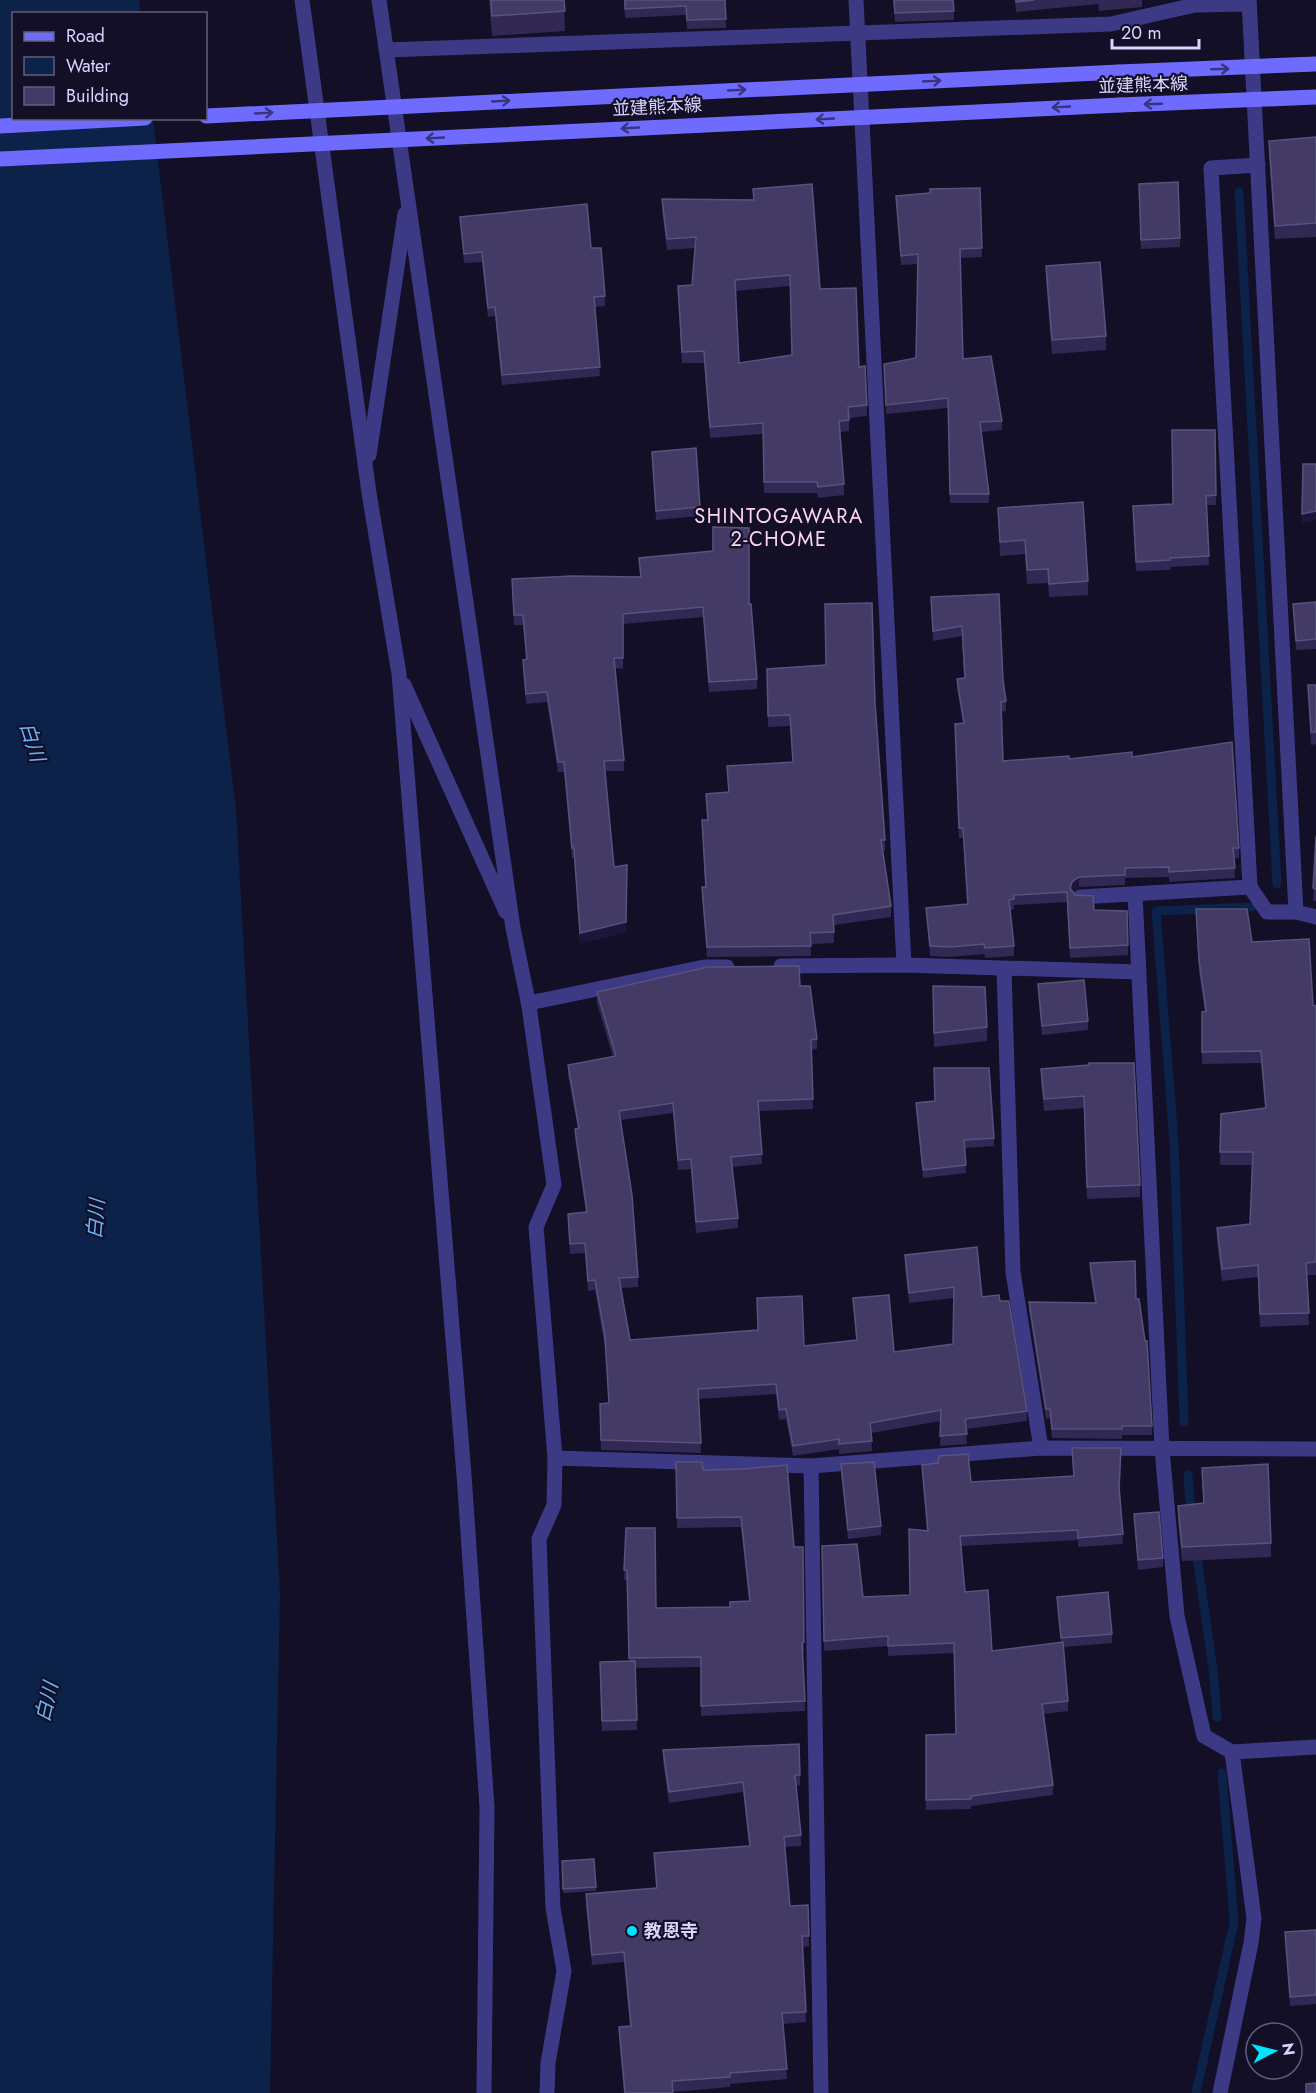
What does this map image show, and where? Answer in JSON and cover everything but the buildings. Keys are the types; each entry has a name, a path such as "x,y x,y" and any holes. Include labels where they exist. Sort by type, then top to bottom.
{"main road":[{"name":"並建熊本線","path":"207,116 1316,64"},
{"name":"並建熊本線","path":"0,159 1316,97"},
{"path":"0,126 109,120"}],"street":[{"path":"302,0 366,472 399,674 464,1475 487,1807 484,2093"},
{"path":"379,0 513,928 529,1006 554,1185 537,1227 555,1458 555,1505 539,1539 553,1908 564,1971 548,2063 547,2093"},
{"path":"856,0 904,965"},
{"path":"386,50 1110,24 1195,2 1249,2 1296,912"},
{"path":"1258,165 1210,168 1250,887 1267,912 1296,912 1316,917"},
{"path":"366,472 408,196"},
{"path":"399,674 513,928"},
{"path":"1080,897 1250,887"},
{"path":"1135,894 1162,1449 1177,1616 1204,1736 1232,1752 1316,1746"},
{"path":"763,966 904,965 1139,972"},
{"path":"529,1006 534,1002 704,967 739,966"},
{"path":"1004,969 1013,1272 1041,1448"},
{"path":"555,1458 811,1466 1041,1448 1316,1449"},
{"path":"811,1466 821,2093"},
{"path":"1220,2093 1251,1943 1254,1918 1232,1752"}],"water":[{"name":"白川","path":"0,0 139,0 140,12 12,12 12,120 153,120 236,810 280,1593 270,2093 0,2093"}],"waterway":[{"path":"1239,192 1277,884"},
{"path":"1184,1422 1174,1143 1156,911 1252,907"},
{"path":"1188,1475 1191,1516"},
{"path":"1196,1550 1213,1669 1217,1717"},
{"path":"1196,2093 1234,1922 1222,1773"}],"place":[{"name":"教恩寺","path":"632,1931"}],"district":[{"name":"SHINTOGAWARA 2-CHOME","path":"779,528"}]}
